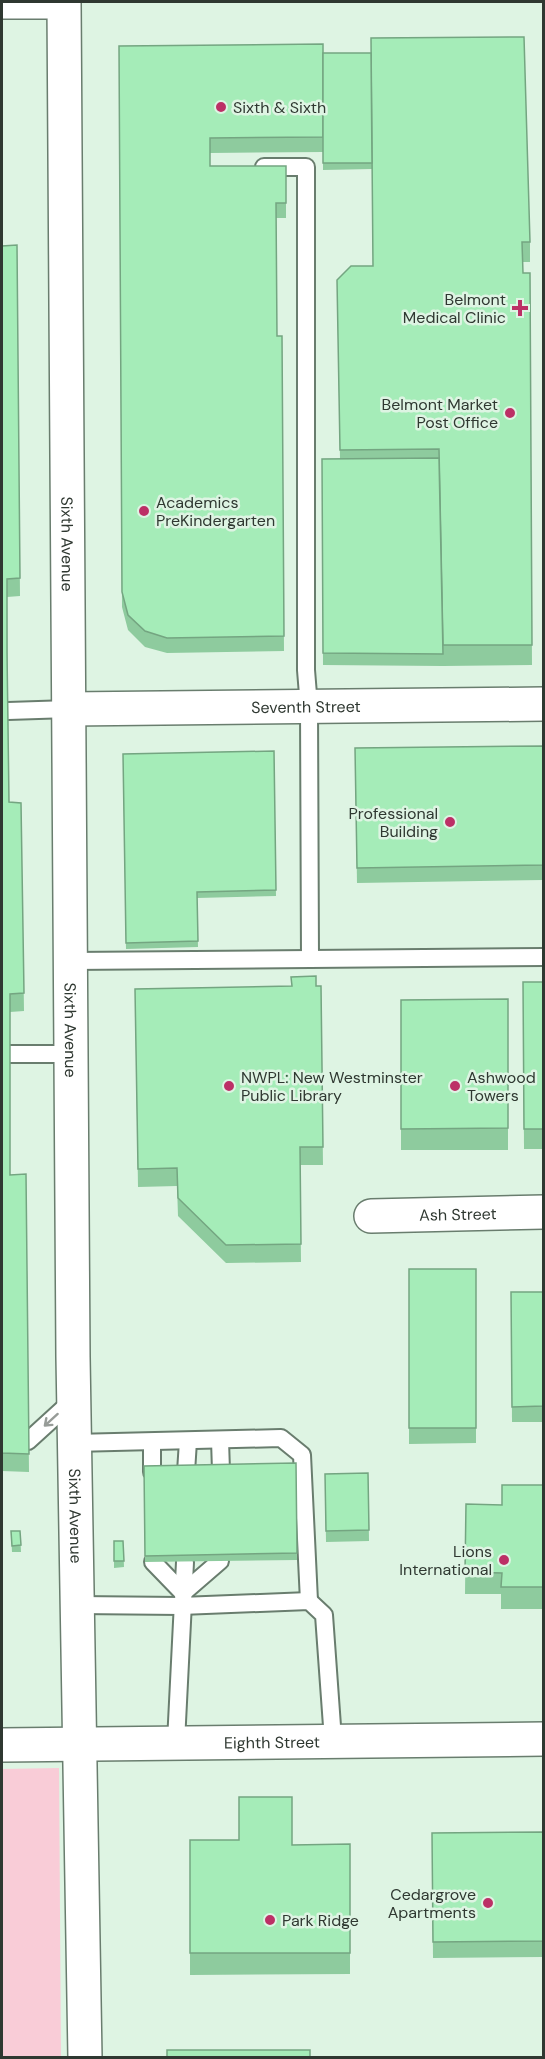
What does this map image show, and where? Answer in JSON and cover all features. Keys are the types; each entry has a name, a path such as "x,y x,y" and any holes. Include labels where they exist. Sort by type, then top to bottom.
{"street":[{"path":"2,2 47,2"},
{"name":"Sixth Avenue","path":"64,2 74,1443 85,2058"},
{"name":"Seventh Street","path":"69,709 543,704"},
{"name":"Ash Street","path":"371,1216 543,1212"},
{"name":"Eighth Street","path":"2,1745 543,1738"}],"lane":[{"path":"242,168 306,167 306,670 309,707 310,959"},
{"path":"8,711 69,709"},
{"path":"71,961 543,957"},
{"path":"10,1054 72,1054"},
{"path":"28,1441 74,1399"},
{"path":"74,1443 281,1438 302,1455 309,1601"},
{"path":"220,1440 221,1471"},
{"path":"186,1472 188,1441"},
{"path":"152,1442 153,1472"},
{"path":"182,1599 220,1561"},
{"path":"153,1562 182,1599"},
{"path":"176,1742 185,1562"},
{"path":"77,1605 182,1599 309,1601 324,1615 333,1740"}],"shaded area":[{"path":"59,1768 61,2057 2,2057 2,1769"}],"building":[{"path":"524,37 530,242 522,242 523,273 530,273 532,645 443,645 439,449 340,450 337,280 351,266 373,266 371,38"},
{"path":"323,44 323,137 210,138 210,166 286,166 286,203 276,203 277,336 282,336 284,636 167,638 145,631 128,615 122,592 119,46"},
{"path":"323,53 371,53 372,163 323,163"},
{"path":"17,245 20,578 7,579 7,652 9,802 21,803 24,993 10,994 10,1175 26,1174 29,1454 2,1453 2,246"},
{"path":"439,458 443,654 323,653 322,459"},
{"name":"Professional Building","path":"543,746 543,865 357,868 355,748"},
{"path":"274,751 276,890 197,892 198,941 126,943 123,754"},
{"name":"NWPL: New Westminster Public Library","path":"316,976 316,986 321,986 323,1147 300,1147 301,1244 226,1245 178,1198 177,1168 138,1169 135,989 292,986 291,977"},
{"path":"523,982 543,982 543,1129 524,1129"},
{"name":"Ashwood Towers","path":"508,999 508,1128 401,1129 401,1000"},
{"path":"409,1269 476,1269 476,1428 409,1428"},
{"path":"511,1292 543,1292 543,1406 512,1407"},
{"path":"296,1463 297,1553 145,1556 144,1466"},
{"path":"368,1473 369,1530 326,1531 325,1474"},
{"name":"Lions International","path":"502,1485 543,1485 543,1587 501,1587 502,1573 465,1572 466,1504 502,1505"},
{"path":"11,1531 20,1531 21,1545 12,1546"},
{"path":"114,1541 123,1541 124,1561 114,1561"},
{"name":"Park Ridge","path":"239,1797 292,1797 292,1845 350,1844 350,1953 190,1953 190,1840 239,1840"},
{"name":"Cedargrove Apartments","path":"543,1832 543,1941 433,1942 432,1833"},
{"path":"167,2050 310,2050 310,2058 167,2058"}],"place":[{"name":"Sixth & Sixth","path":"221,107"},
{"name":"Belmont Medical Clinic","path":"520,308"},
{"name":"Belmont Market Post Office","path":"510,413"},
{"name":"Academics PreKindergarten","path":"144,511"},
{"name":"Professional Building","path":"450,822"},
{"name":"NWPL: New Westminster Public Library","path":"229,1086"},
{"name":"Ashwood Towers","path":"455,1086"},
{"name":"Lions International","path":"504,1560"},
{"name":"Cedargrove Apartments","path":"488,1903"},
{"name":"Park Ridge","path":"270,1920"}]}
